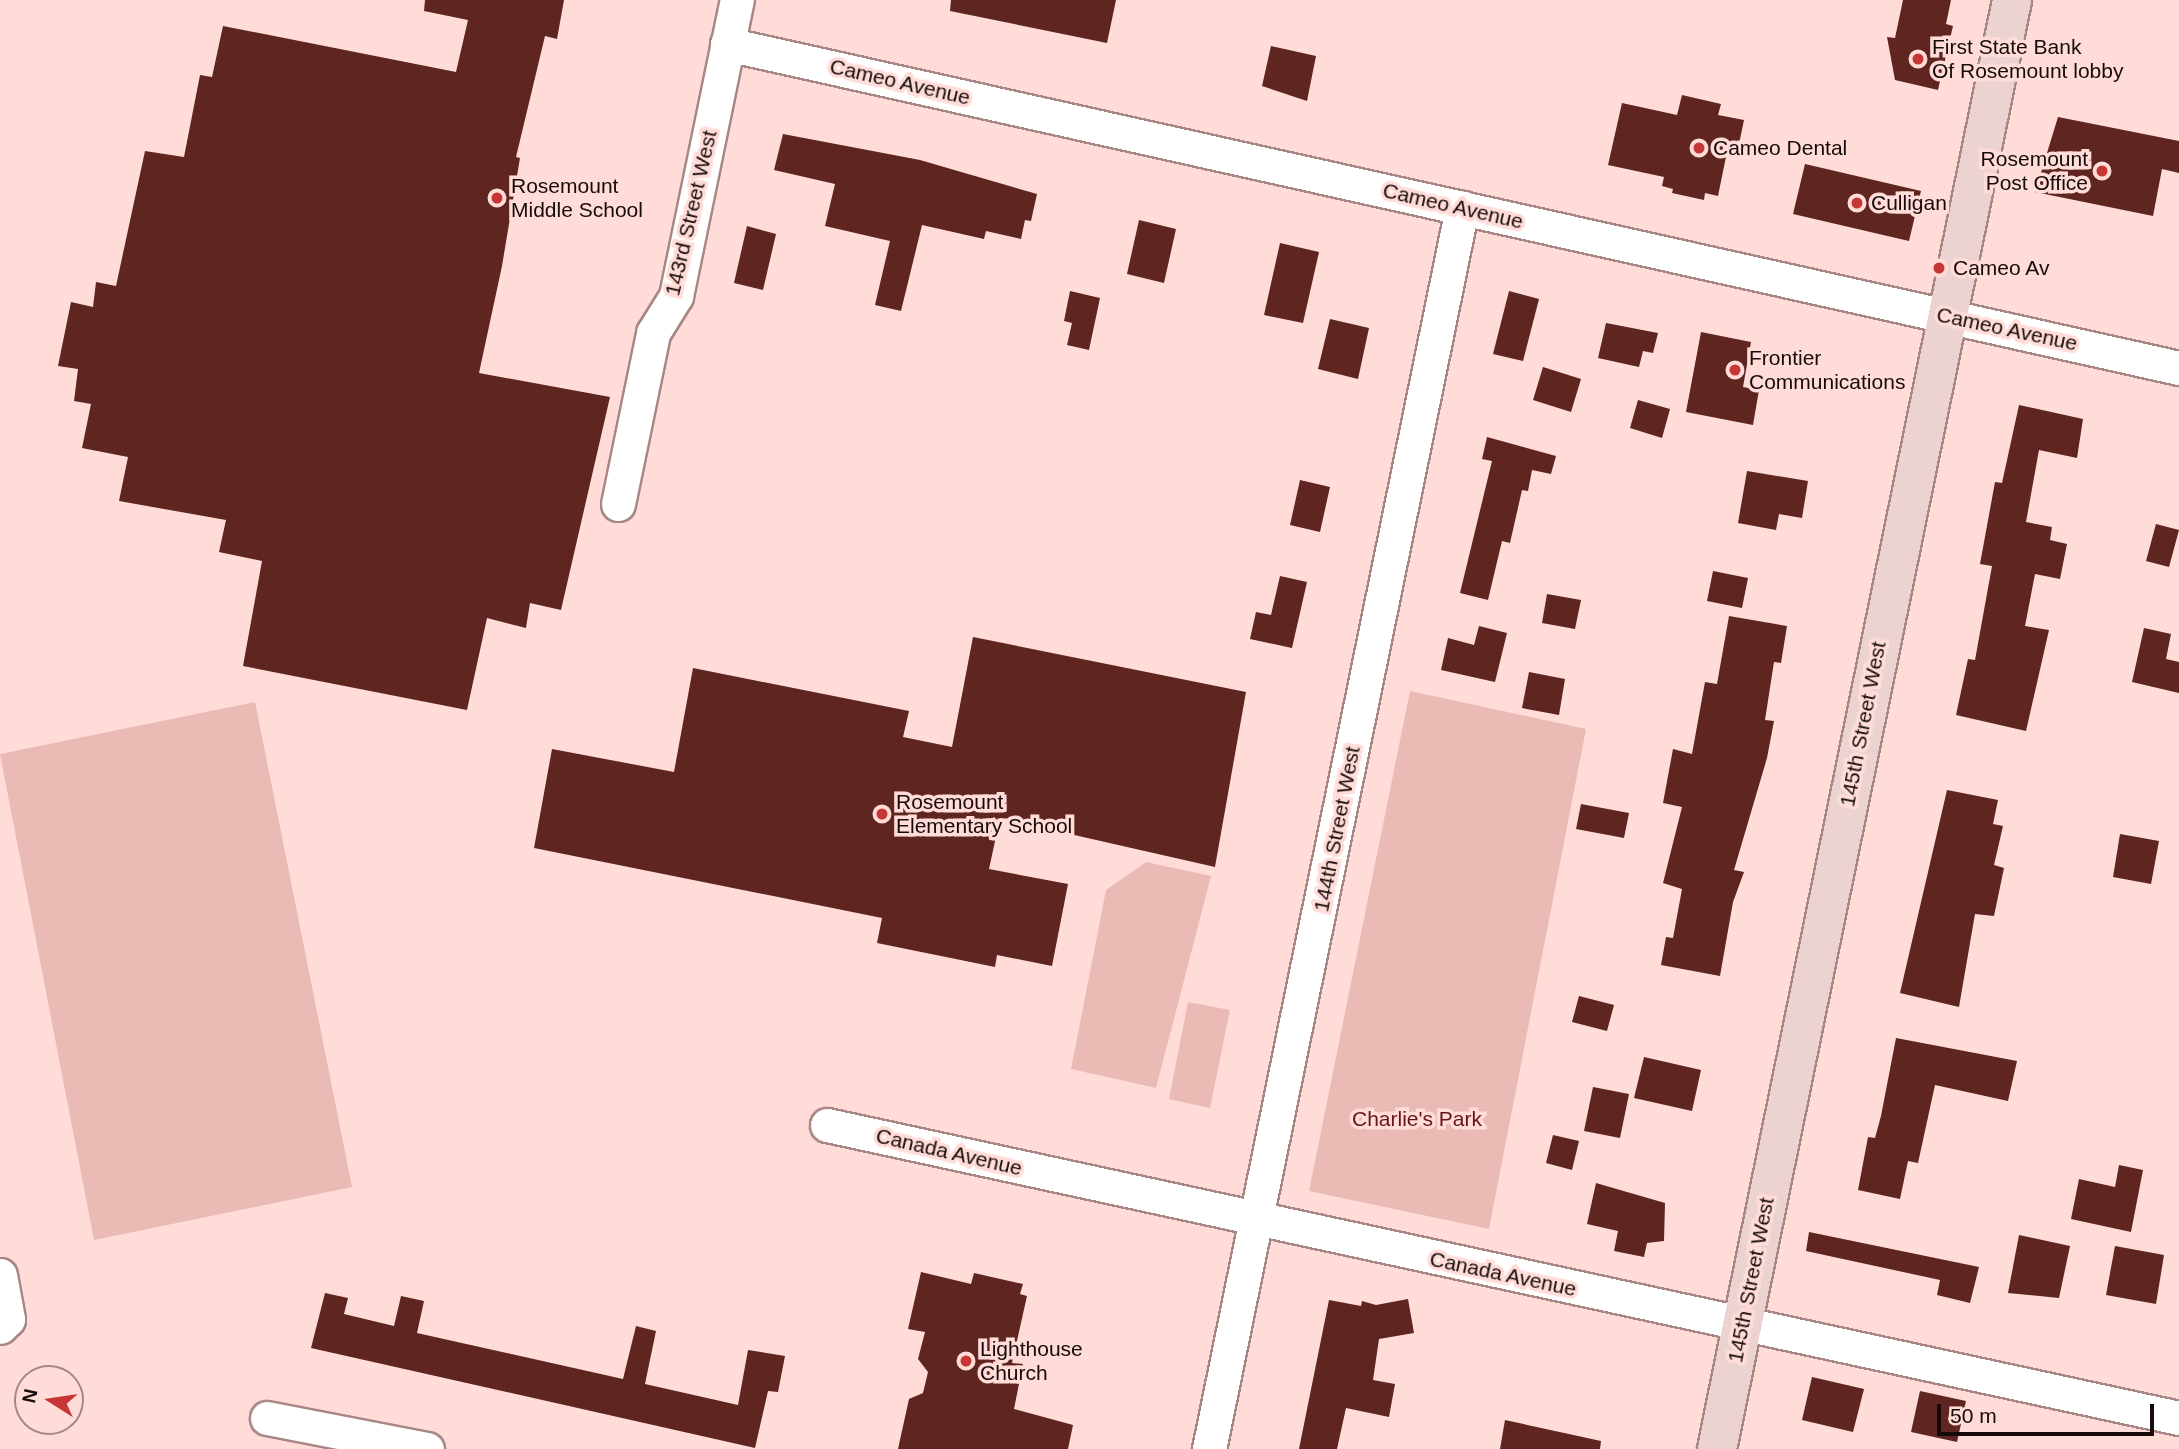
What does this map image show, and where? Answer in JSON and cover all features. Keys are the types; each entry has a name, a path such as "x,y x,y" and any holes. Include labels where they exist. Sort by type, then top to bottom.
{"street":[{"name":"143rd Street West","path":"618,504 653,333 676,296 737,0"},
{"name":"145th Street West","path":"1717,1449 1945,316 2012,0"},
{"name":"Cameo Avenue","path":"727,44 2179,368"},
{"name":"144th Street West","path":"1209,1449 1462,208"},
{"name":"Canada Avenue","path":"827,1125 1257,1221 2179,1418"},
{"path":"0,1275 8,1319 0,1327"},
{"path":"267,1418 428,1449"}],"green space":[{"name":"Charlie's Park","path":"1410,691 1586,729 1489,1229 1309,1191"},
{"path":"255,702 352,1187 94,1240 0,754"},
{"path":"1146,862 1211,876 1156,1088 1071,1069 1106,890"},
{"path":"1188,1002 1230,1010 1210,1108 1169,1099"}],"building":[{"name":"Rosemount Middle School","path":"425,0 564,0 557,39 545,36 516,157 520,158 502,266 479,373 610,397 561,610 530,603 526,628 487,618 467,710 243,666 262,561 219,552 226,520 119,501 128,457 82,448 91,404 74,401 78,369 58,366 71,302 93,307 96,282 116,286 145,151 184,157 200,75 212,77 223,26 456,72 468,20 424,11"},
{"path":"951,0 1116,0 1107,43 950,11"},
{"name":"First State Bank Of Rosemount lobby","path":"1903,0 1951,0 1946,24 1953,26 1938,90 1895,80 1887,37 1895,38"},
{"path":"1271,46 1316,56 1307,101 1262,86"},
{"name":"Cameo Dental","path":"1682,95 1721,104 1718,115 1744,120 1738,149 1728,147 1718,196 1705,193 1704,200 1672,193 1673,189 1662,186 1664,177 1608,165 1622,103 1677,115"},
{"path":"2058,117 2179,141 2179,173 2162,169 2153,216 2035,192"},
{"path":"783,134 920,160 1037,194 1031,221 1025,220 1021,239 986,231 984,239 922,225 901,311 875,305 890,241 825,226 835,184 774,170"},
{"name":"Culligan","path":"1805,164 1921,191 1909,241 1793,214"},
{"path":"1139,220 1176,229 1164,283 1127,274"},
{"path":"747,226 776,234 763,290 734,283"},
{"path":"1280,243 1319,252 1303,323 1264,315"},
{"path":"1070,291 1100,298 1089,350 1067,345 1072,323 1064,321"},
{"path":"1509,291 1539,299 1523,361 1493,354"},
{"path":"1330,319 1369,328 1358,379 1318,369"},
{"path":"1606,323 1658,333 1653,353 1643,351 1639,367 1598,358"},
{"path":"1701,332 1751,342 1743,387 1759,390 1753,425 1686,412"},
{"path":"1543,367 1581,379 1571,412 1533,400"},
{"path":"1638,400 1670,409 1662,438 1630,428"},
{"path":"2019,405 2083,419 2077,458 2039,450 2026,522 2052,527 2050,540 2067,544 2060,579 2035,574 2025,626 2049,630 2026,731 1956,715 1968,659 1975,660 1992,566 1980,564 1995,482 2002,483"},
{"path":"1487,437 1556,456 1551,474 1532,470 1528,491 1522,490 1510,543 1502,541 1488,600 1460,593 1492,461 1482,459"},
{"path":"1747,471 1808,481 1802,518 1779,514 1776,530 1738,523"},
{"path":"1300,480 1330,487 1320,532 1290,525"},
{"path":"2156,524 2179,530 2169,567 2146,561"},
{"path":"1713,571 1748,578 1742,608 1707,601"},
{"path":"1280,576 1307,582 1292,648 1250,639 1256,612 1271,615"},
{"path":"1547,594 1581,600 1575,629 1542,623"},
{"path":"1729,616 1787,626 1781,663 1774,662 1765,720 1774,721 1767,758 1734,870 1744,872 1733,902 1720,976 1661,965 1666,937 1673,938 1682,889 1663,883 1682,807 1663,803 1673,749 1692,754 1705,682 1717,684"},
{"path":"1479,626 1507,633 1495,682 1441,670 1448,638 1474,645"},
{"path":"2144,628 2171,634 2166,659 2179,662 2179,693 2132,682"},
{"name":"Rosemount Elementary School","path":"973,637 1246,692 1215,867 1000,818 989,869 1068,884 1052,966 997,955 995,967 877,943 882,918 534,848 552,749 674,772 693,668 909,711 903,737 952,747"},
{"path":"1529,672 1565,679 1559,715 1522,708"},
{"path":"1947,790 1998,800 1993,824 2003,826 1994,865 2004,868 1994,916 1975,914 1959,1007 1900,993"},
{"path":"1581,804 1629,813 1624,838 1576,829"},
{"path":"2120,834 2159,841 2151,884 2113,877"},
{"path":"1579,996 1614,1005 1607,1031 1572,1022"},
{"path":"1896,1038 2017,1061 2008,1101 1935,1085 1918,1163 1908,1161 1900,1199 1858,1190 1868,1137 1875,1138 1881,1116"},
{"path":"1644,1057 1701,1070 1692,1111 1634,1098"},
{"path":"1593,1087 1629,1094 1620,1138 1584,1131"},
{"path":"1553,1135 1579,1141 1572,1170 1546,1163"},
{"path":"2119,1165 2143,1170 2131,1232 2071,1219 2079,1179 2115,1187"},
{"path":"1596,1183 1665,1203 1664,1241 1647,1243 1644,1257 1614,1251 1618,1231 1587,1224"},
{"path":"1809,1232 1979,1267 1970,1303 1937,1295 1940,1280 1806,1251"},
{"path":"2019,1235 2070,1246 2059,1298 2008,1293"},
{"path":"2115,1246 2164,1255 2156,1304 2106,1295"},
{"name":"Lighthouse Church","path":"921,1272 971,1284 974,1273 1023,1284 1020,1294 1027,1296 1012,1363 1023,1364 1014,1409 1073,1425 1068,1449 898,1449 909,1399 923,1393 928,1372 918,1359 925,1332 908,1329"},
{"path":"325,1293 348,1298 344,1314 394,1326 401,1296 424,1301 417,1333 623,1379 636,1326 656,1331 645,1384 738,1405 748,1350 785,1356 778,1392 768,1391 755,1448 311,1348"},
{"path":"1408,1299 1414,1333 1379,1339 1373,1380 1395,1384 1389,1417 1346,1408 1337,1449 1299,1449 1329,1300 1361,1306 1362,1301 1376,1305"},
{"path":"1812,1377 1864,1389 1853,1432 1802,1420"},
{"path":"1920,1391 1966,1401 1957,1442 1911,1432"},
{"path":"1505,1420 1601,1441 1600,1449 1500,1449"}],"place":[{"name":"First State Bank Of Rosemount lobby","path":"1918,59"},
{"name":"Cameo Dental","path":"1699,148"},
{"name":"Rosemount Post Office","path":"2102,171"},
{"name":"Rosemount Middle School","path":"497,198"},
{"name":"Culligan","path":"1857,203"},
{"name":"Cameo Av","path":"1939,268"},
{"name":"Frontier Communications","path":"1735,370"},
{"name":"Rosemount Elementary School","path":"882,814"},
{"name":"Lighthouse Church","path":"966,1361"}]}
